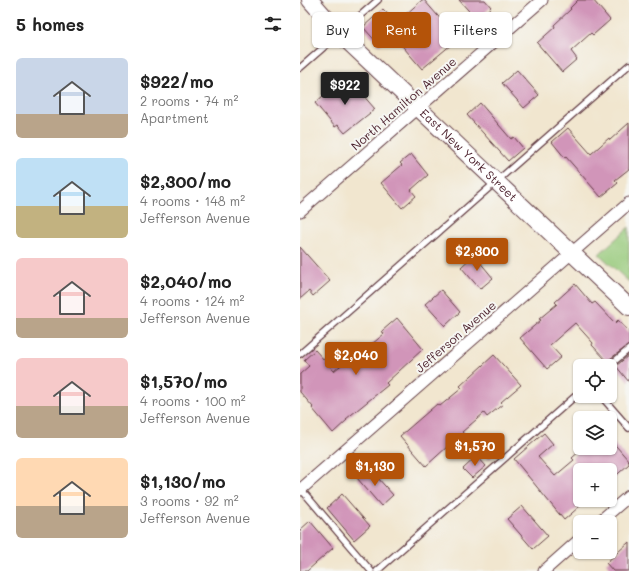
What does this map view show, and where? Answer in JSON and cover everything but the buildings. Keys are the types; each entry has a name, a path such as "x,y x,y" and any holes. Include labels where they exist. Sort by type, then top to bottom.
{"main road":[{"name":"East New York Street","path":"310,0 321,12"},
{"name":"East New York Street","path":"355,48 629,307"}],"street":[{"name":"North Hamilton Avenue","path":"300,211 542,0"},
{"name":"Jefferson Avenue","path":"300,489 629,203"},
{"path":"607,515 629,496"},
{"path":"544,571 573,545"}],"lane":[{"path":"364,13 378,0"},
{"path":"300,68 324,48"},
{"path":"300,354 629,65"},
{"path":"617,359 629,349"},
{"path":"377,571 573,398"},
{"path":"607,403 629,428"},
{"path":"300,489 371,571"}],"green space":[{"path":"629,227 629,282 599,254"}]}
